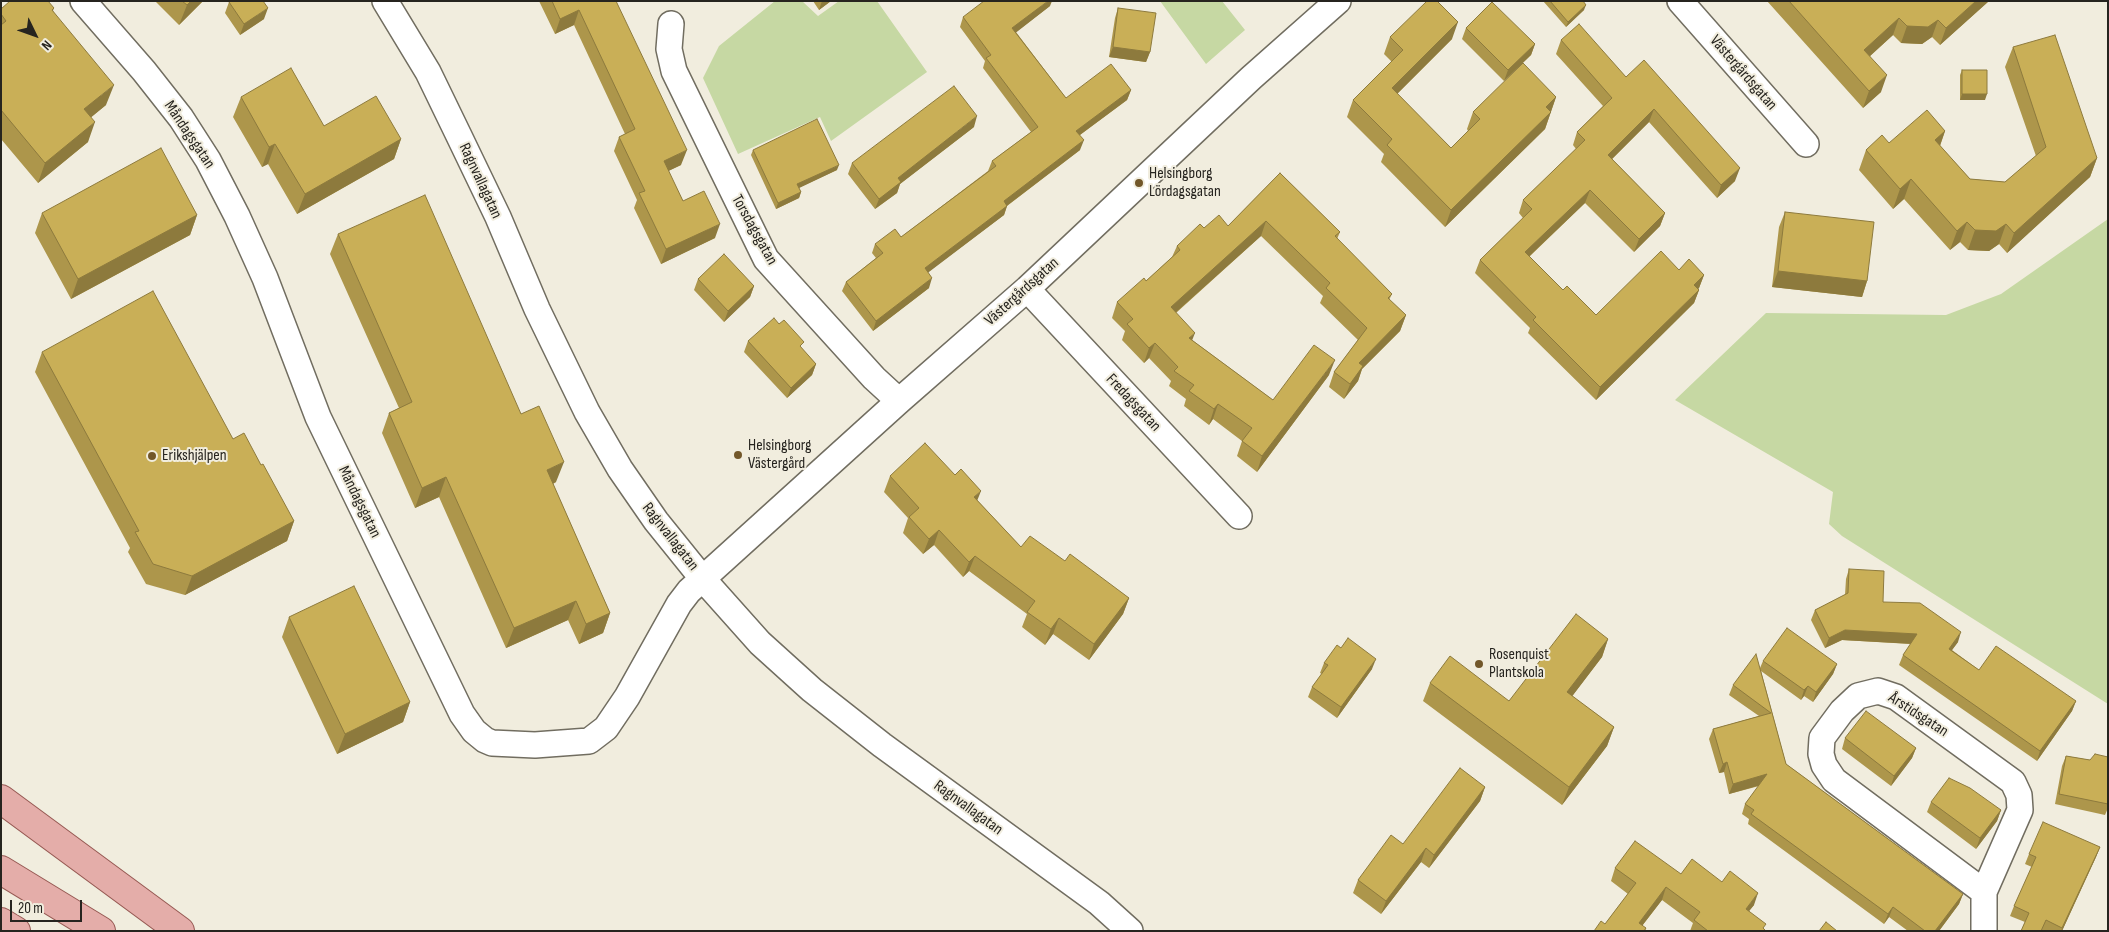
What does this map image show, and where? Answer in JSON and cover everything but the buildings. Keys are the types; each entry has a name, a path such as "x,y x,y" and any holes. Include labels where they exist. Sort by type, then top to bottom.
{"main road":[{"path":"1,799 180,931"},
{"path":"1,870 101,931"},
{"path":"1,922 16,931"}],"street":[{"name":"Måndagsgatan","path":"83,1 144,71 181,118 208,160 237,216 265,278 318,417 462,714 474,731 492,743 536,745 579,743 594,738 612,720 678,604 702,578"},
{"name":"Ragnvallagatan","path":"385,1 428,72 498,217 537,309 587,412 624,476 656,521 702,578 760,642 812,690 882,745 1099,903 1130,931"},
{"name":"Västergårdsgatan","path":"702,578 1027,289 1251,78 1338,1"},
{"name":"Västergårdsgatan","path":"1680,1 1806,144"},
{"name":"Torsdagsgatan","path":"671,24 669,49 674,71 766,259 874,378 899,401"},
{"name":"Fredagsgatan","path":"1027,289 1240,516"},
{"name":"Årstidsgatan","path":"1984,892 1834,780 1824,765 1821,754 1822,738 1842,711 1858,696 1878,691 1896,697 2013,782 2019,795 2020,810 1984,892 1984,931"}],"green space":[{"path":"775,1 802,1 818,16 839,1 877,1 927,72 831,141 820,117 738,154 703,78 719,46"},
{"path":"1160,1 1222,1 1245,30 1206,64"},
{"path":"2108,219 2108,704 1842,536 1829,524 1833,492 1675,400 1766,313 1946,315 2001,294"}],"place":[{"name":"Helsingborg Lördagsgatan","path":"1139,183"},
{"name":"Helsingborg Västergård","path":"738,455"},
{"name":"Erikshjälpen","path":"152,456"},
{"name":"Rosenquist Plantskola","path":"1479,664"}]}
